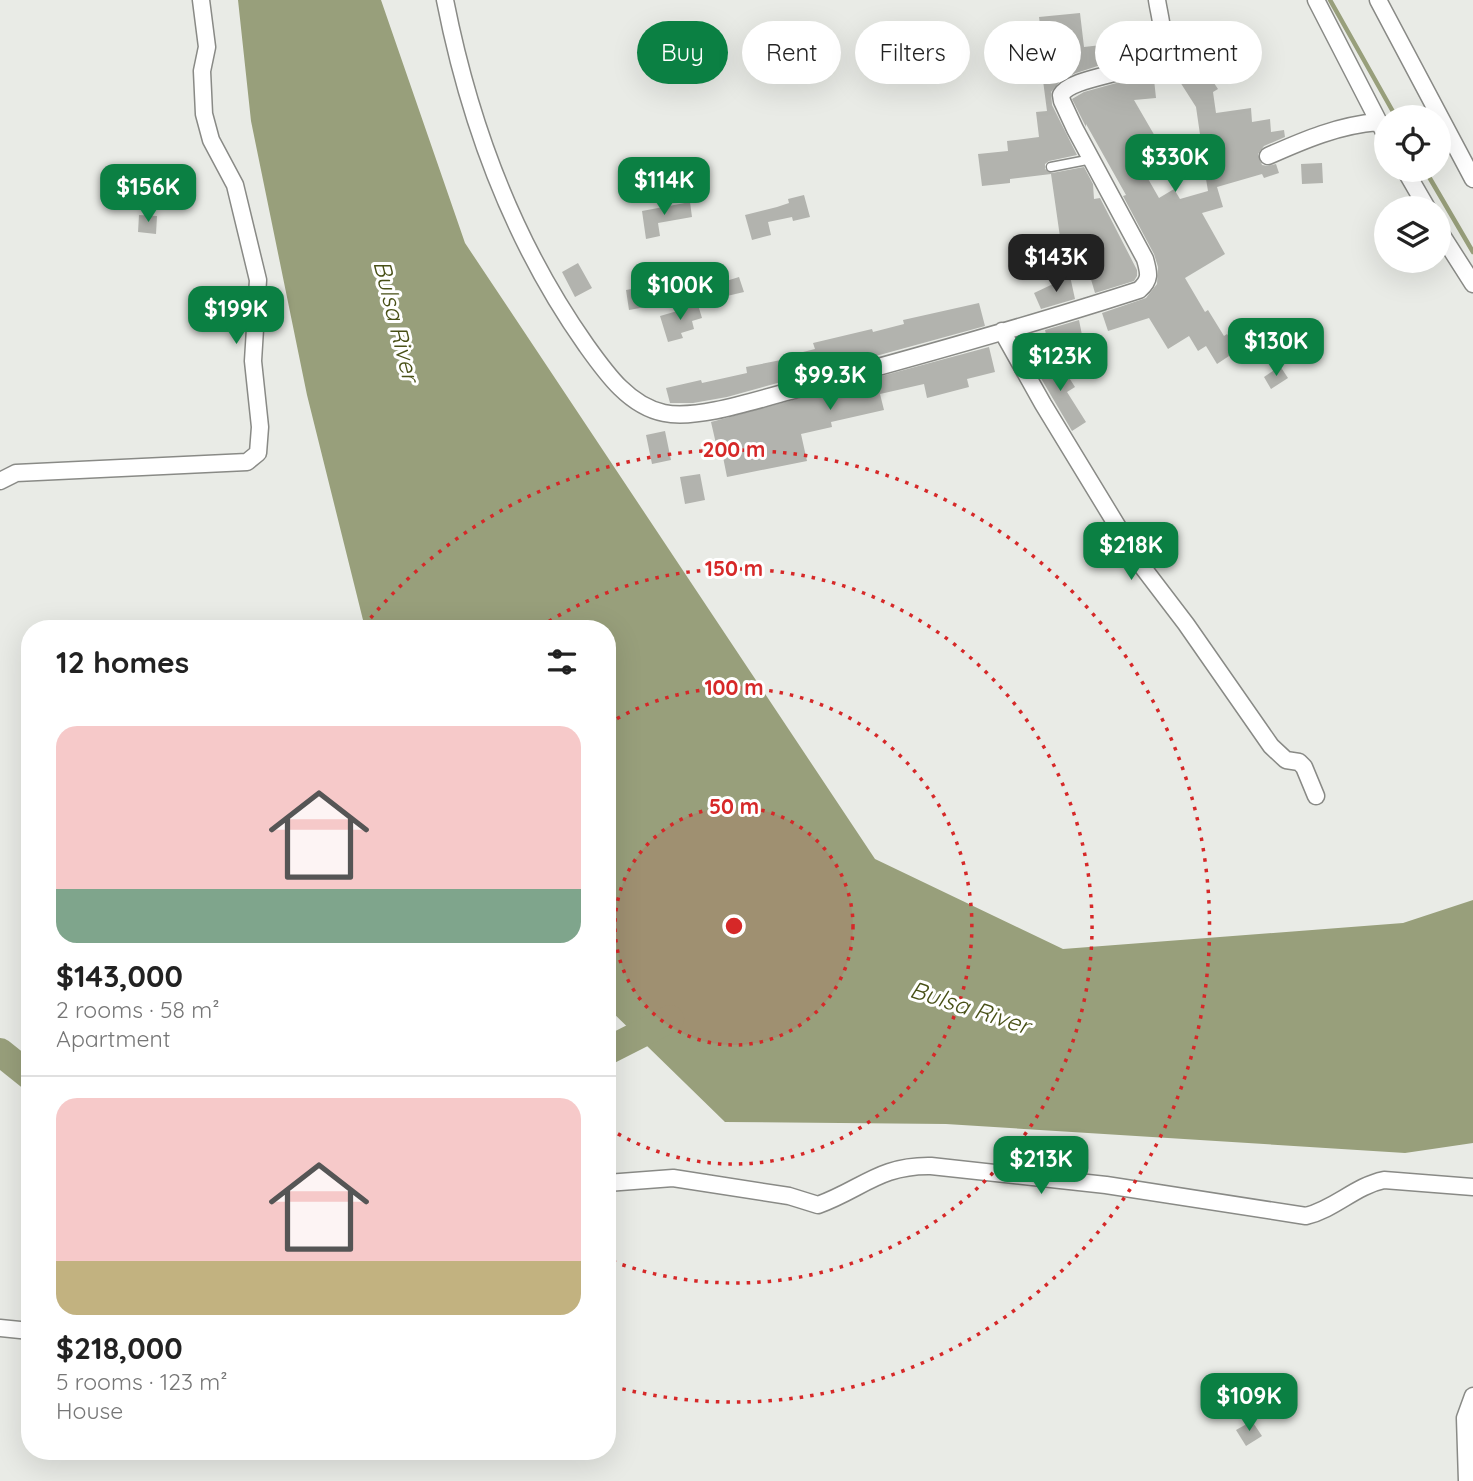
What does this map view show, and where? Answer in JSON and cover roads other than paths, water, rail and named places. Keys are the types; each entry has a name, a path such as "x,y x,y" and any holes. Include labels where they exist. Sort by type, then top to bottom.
{"street":[{"path":"0,481 16,473 247,462 258,453 260,427 253,361 258,280 235,185 211,140 204,114 202,71 207,47 201,0"},
{"path":"445,0 478,126 493,169 531,254 568,321 595,359 624,392 649,409 666,414 735,405 862,372 1139,290 1147,283 1150,274 1145,259 1075,129 1061,95 1070,86 1155,57 1160,50 1162,37 1157,0"},
{"path":"1316,0 1374,113"},
{"path":"1378,0 1473,179"},
{"path":"1268,156 1335,129 1359,124 1374,127"},
{"path":"1451,249 1473,284"},
{"path":"1002,331 1141,565 1272,746 1286,760 1298,762 1304,767 1316,796"},
{"path":"616,1182 673,1178 789,1196 818,1205 888,1171 908,1165 931,1166 1106,1185 1306,1216 1320,1213 1370,1183 1384,1180 1473,1187"},
{"path":"0,1328 21,1330"},
{"path":"1467,1481 1465,1419 1473,1396"}],"lane":[{"path":"1051,167 1092,159"}],"water":[{"name":"Bulsa River","path":"238,0 381,0 465,243 875,859 1063,949 1403,923 1473,900 1473,1143 1405,1153 946,1124 725,1122 616,1016 616,620 363,620 307,395 251,121"}],"waterway":[{"path":"1330,0 1389,105"},
{"path":"1432,182 1473,252"},
{"path":"616,1046 670,1019"},
{"path":"0,1052 21,1069"}]}
